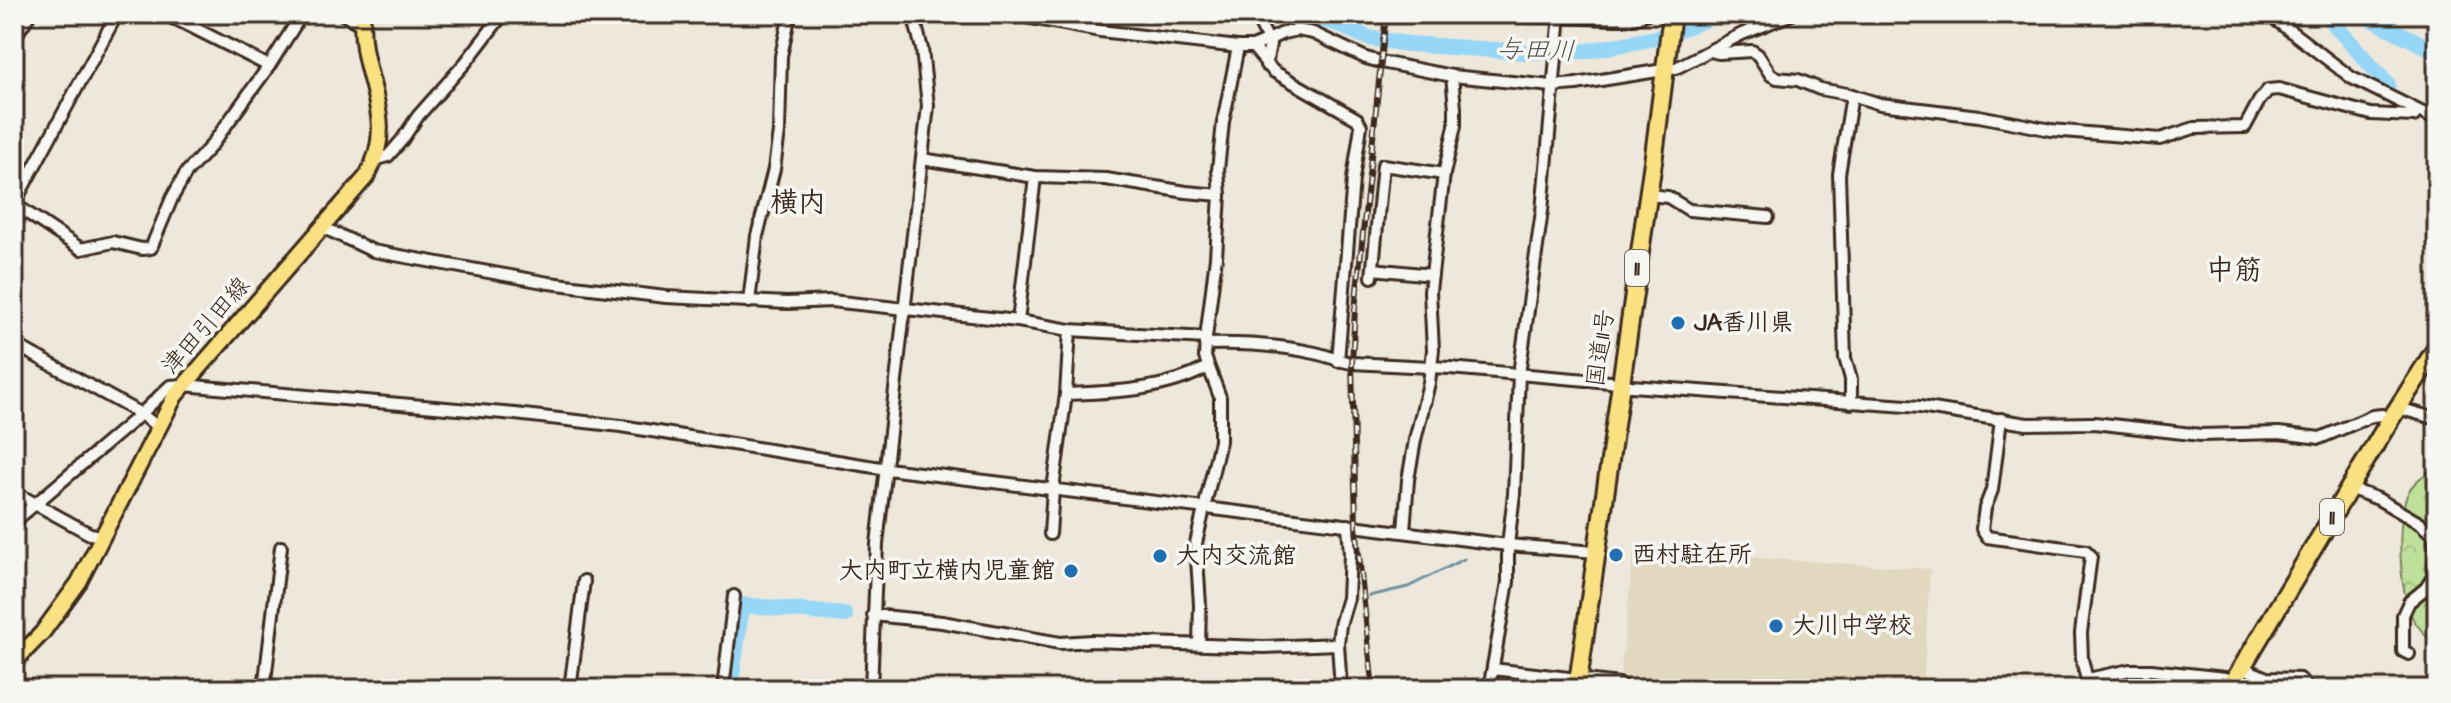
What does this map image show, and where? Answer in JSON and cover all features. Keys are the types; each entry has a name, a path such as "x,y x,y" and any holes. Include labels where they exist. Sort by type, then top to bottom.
{"highway":[{"name":"国道11号","path":"1577,685 1672,14"},
{"name":"11","path":"2234,679 2437,347"}],"main road":[{"path":"363,19 364,48 380,116 377,159"},
{"name":"津田引田線","path":"14,662 42,633 79,582 158,427 183,385 367,176 377,159"}],"street":[{"path":"14,38 30,14"},
{"path":"117,14 14,204 81,249 113,242 151,248 186,173 211,146 302,14"},
{"path":"163,14 269,66"},
{"path":"188,25 194,14"},
{"path":"343,14 363,19"},
{"path":"377,159 388,156 402,140 418,116 503,14"},
{"path":"749,302 757,236 774,169 779,132 781,56 790,14"},
{"path":"871,689 877,544 928,106 922,49 913,14"},
{"path":"1009,14 1035,16 1100,31 1238,47 1253,47 1297,30 1313,33 1366,58 1452,76 1552,82 1665,63 1676,68 1742,34 1792,14"},
{"path":"1255,14 1270,44 1266,65"},
{"path":"1469,14 1634,19 1646,14"},
{"path":"2268,14 2352,78 2437,120"},
{"path":"1489,689 1508,582 1519,374 1542,211 1560,17"},
{"path":"1199,644 1196,556 1220,441 1220,397 1205,357 1206,341 1216,257 1220,195 1218,170 1223,122 1238,47"},
{"path":"1253,47 1266,65 1357,119 1361,126 1353,179 1338,361"},
{"path":"1710,51 1752,51 1777,78 1798,80 1820,89 1880,104 1979,116 2051,130 2160,139 2194,128 2245,127 2268,90 2279,89 2371,114 2414,116 2418,111"},
{"path":"1404,531 1408,480 1433,350 1430,310 1432,275 1444,174 1455,126 1452,76"},
{"path":"1851,403 1851,379 1845,358 1839,174 1852,95"},
{"path":"922,159 1035,177 1106,179 1220,195"},
{"path":"1432,275 1372,273 1383,165 1444,174"},
{"path":"1018,321 1035,177"},
{"path":"1648,195 1668,197 1689,210 1768,217"},
{"path":"322,227 373,251 549,283 666,297 749,302 831,301 1018,321 1070,330 1272,346 1338,361 1920,407 2042,425 2094,423 2201,435 2279,433 2320,438 2372,416 2394,414 2437,419"},
{"path":"1050,534 1070,330"},
{"path":"14,344 141,414 158,427"},
{"path":"1066,394 1131,391 1195,374 1208,367"},
{"path":"14,522 170,386 183,385 621,426 887,469 1508,545 1596,552"},
{"path":"2001,419 1992,490 1982,529 1987,537 2086,551 2091,556 2081,633 2082,659 2088,684 2130,670 2151,670 2234,679 2300,679 2305,689"},
{"path":"2349,488 2378,499 2421,524 2433,535 2436,552 2433,577 2426,588 2409,602 2403,615 2403,651 2409,654"},
{"path":"14,492 90,534 103,536"},
{"path":"1341,689 1338,644 1348,598 1348,525"},
{"path":"264,689 281,547"},
{"path":"570,689 584,581"},
{"path":"723,689 734,596"},
{"path":"873,615 958,625 1060,643 1092,641 1264,647 1338,644"},
{"path":"1493,669 1577,685 1619,684"}],"shaded area":[{"name":"大川中学校","path":"1634,550 1930,569 1923,689 1619,689"}],"green space":[{"path":"2437,467 2437,648 2415,623 2408,608 2400,536 2409,491 2418,480"}],"waterway":[{"name":"与田川","path":"1304,14 1369,38 1408,44 1524,52 1587,51 1656,38 1720,14"},
{"path":"2329,14 2334,24 2388,85"},
{"name":"与田川","path":"2362,14 2437,52"},
{"path":"1369,596 1408,587 1464,559"},
{"path":"730,689 742,605 845,615"}],"railway":[{"path":"1373,689 1356,526 1352,363 1386,14"}],"place":[{"name":"JA香川県","path":"1678,323"},
{"name":"西村駐在所","path":"1616,555"},
{"name":"大内交流館","path":"1160,556"},
{"name":"大内町立横内児童館","path":"1071,571"},
{"name":"大川中学校","path":"1776,626"}],"district":[{"name":"横内","path":"798,202"},
{"name":"中筋","path":"2234,270"}]}
